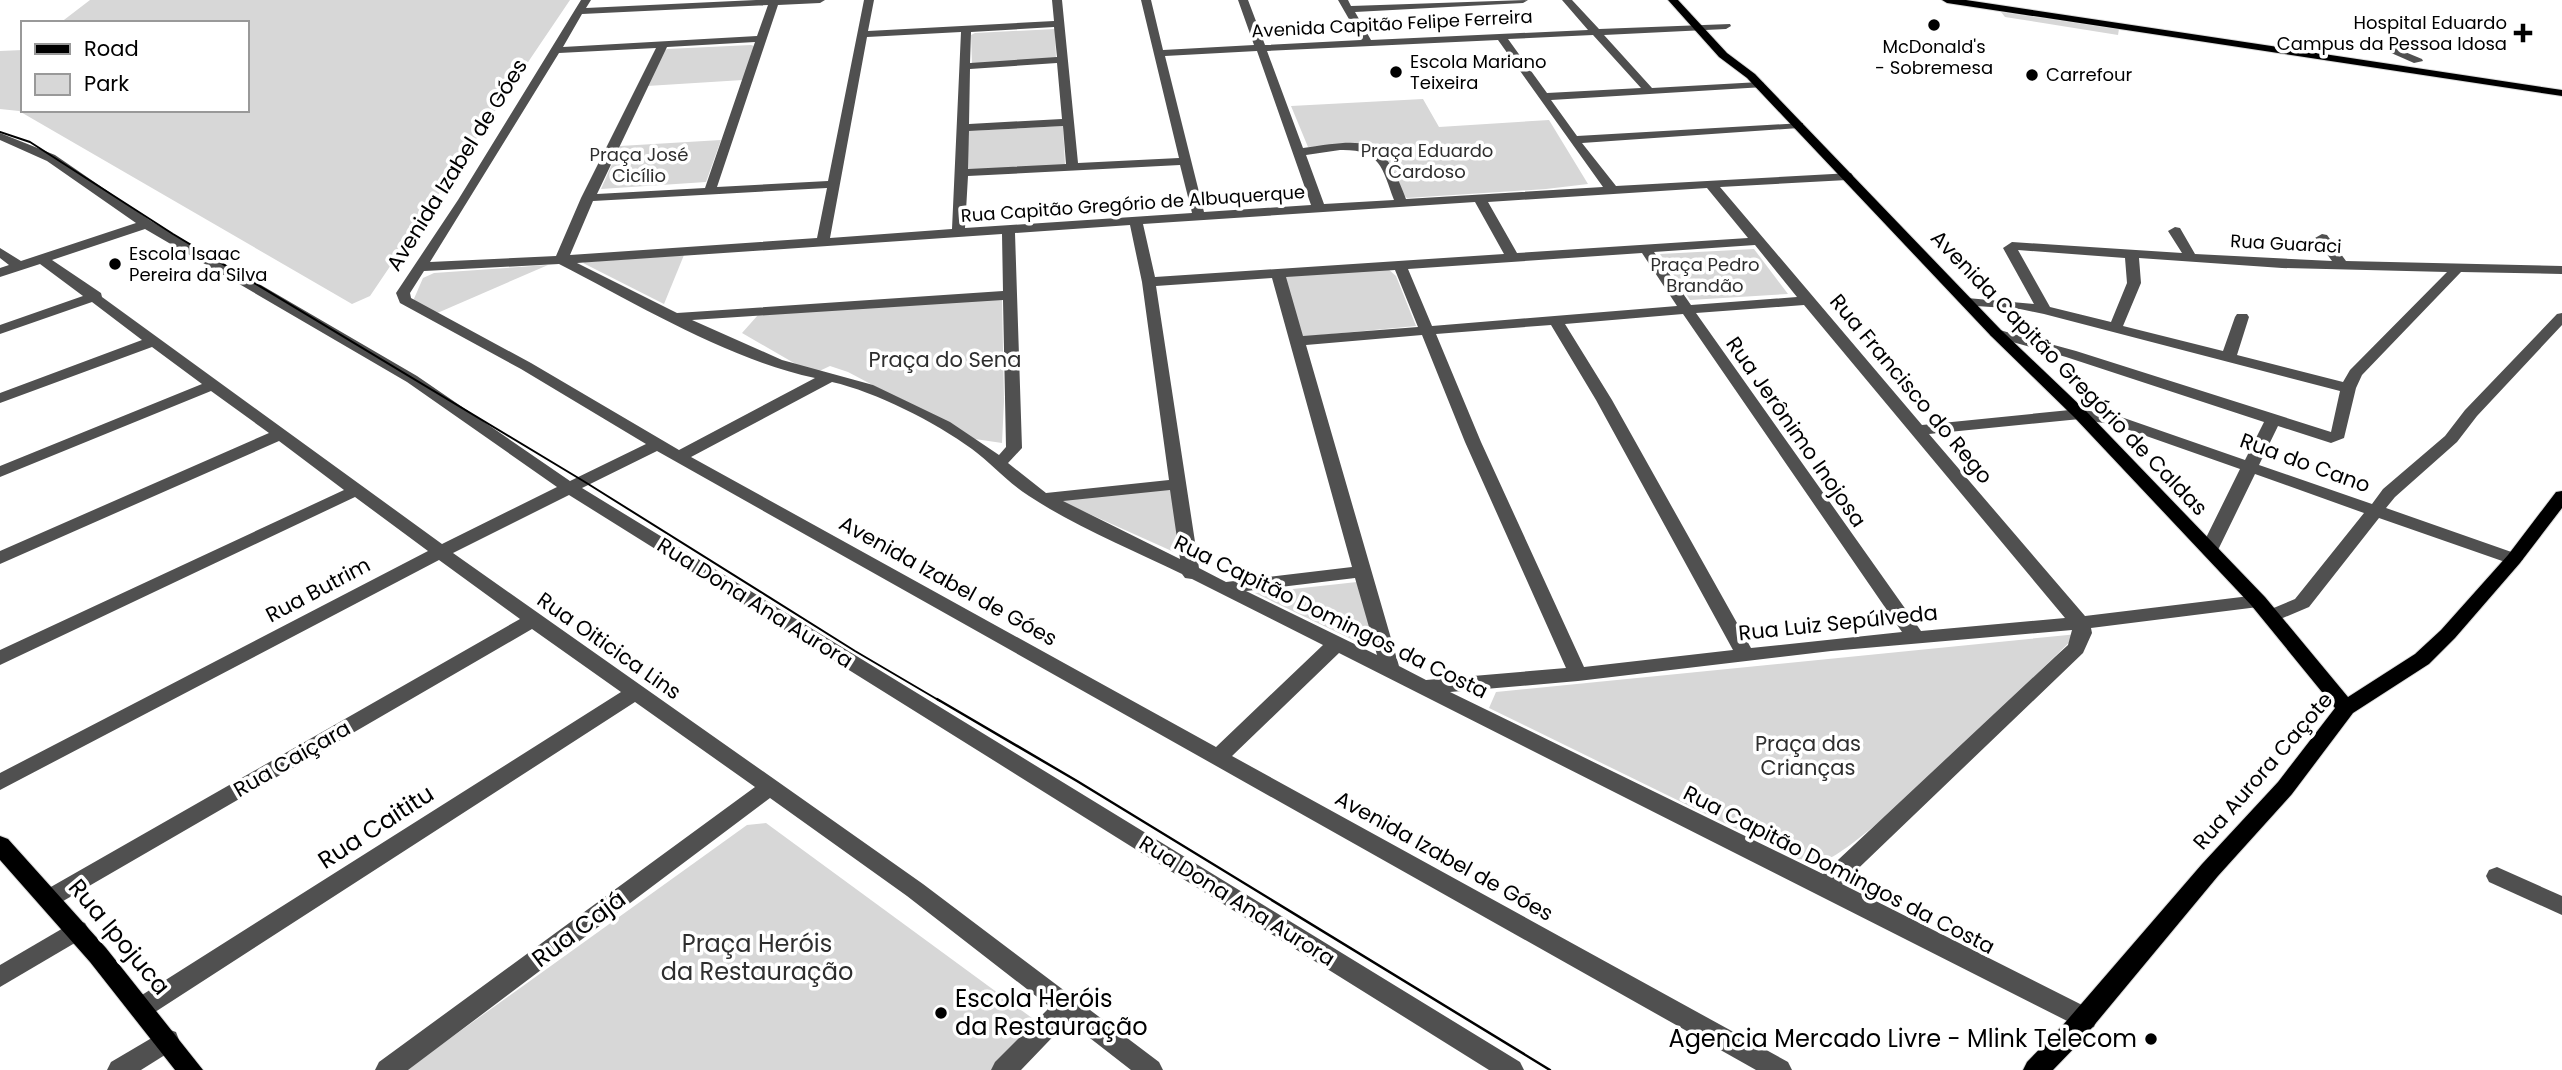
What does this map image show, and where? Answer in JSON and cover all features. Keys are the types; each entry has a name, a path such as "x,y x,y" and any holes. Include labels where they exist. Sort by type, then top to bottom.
{"main road":[{"name":"Avenida Capitão Gregório de Caldas","path":"1673,0 1712,24"},
{"name":"Avenida Capitão Gregório de Caldas","path":"1687,0 1712,24 1734,65 1756,81 1996,333 2080,414 2258,601 2346,709"},
{"path":"1947,0 2562,93"},
{"path":"2012,0 2562,83"},
{"name":"Rua Aurora Caçote","path":"2043,1068 2210,870 2285,788 2346,709 2423,659 2514,559 2562,496"},
{"name":"Rua Ipojuca","path":"0,845 50,898 144,1007 190,1070"}],"street":[{"path":"583,6 820,0"},
{"path":"823,241 869,0"},
{"path":"1057,0 1072,167"},
{"path":"1146,0 1199,217"},
{"path":"1244,0 1319,208"},
{"path":"1368,43 1346,4 1523,0"},
{"path":"1567,0 1649,92"},
{"path":"710,190 774,2"},
{"name":"Avenida Izabel de Góes","path":"583,6 421,267 402,293 405,300 526,366 679,457 1117,702 1219,755 1779,1070"},
{"path":"864,34 1058,24"},
{"name":"Avenida Capitão Felipe Ferreira","path":"1159,53 1712,24"},
{"path":"958,233 966,29"},
{"path":"1501,37 1612,190"},
{"path":"556,50 761,39"},
{"path":"561,260 587,198 663,44"},
{"path":"2393,50 2418,61"},
{"path":"966,66 1062,60"},
{"path":"1543,97 1649,92 1756,81"},
{"path":"963,128 1067,122"},
{"path":"1574,140 1799,125"},
{"name":"Rua Dona Ana Aurora","path":"0,136 51,158 146,224 412,379 571,489 1511,1070"},
{"path":"1300,152 1359,146 1371,149 1381,157 1402,204"},
{"path":"962,173 1184,160"},
{"name":"Rua Capitão Gregório de Albuquerque","path":"421,267 1847,176"},
{"path":"587,198 834,184"},
{"name":"Rua Francisco do Rego","path":"1710,184 2079,622"},
{"path":"1480,199 1512,257"},
{"path":"1136,222 1149,282 1191,574"},
{"path":"0,273 146,224"},
{"path":"998,465 1014,448 1008,230"},
{"path":"2175,230 2191,258"},
{"path":"2322,238 2343,267"},
{"path":"1149,282 1759,241"},
{"name":"Rua Guaraci","path":"2045,310 2010,248 2029,245 2343,267 2562,270"},
{"name":"Rua Jerônimo Inojosa","path":"1645,248 1916,638"},
{"path":"0,253 19,266"},
{"path":"2115,328 2135,284 2136,265 2131,254"},
{"name":"Rua Oiticica Lins","path":"42,259 96,296 212,385 533,620 915,890 1150,1070"},
{"name":"Rua Capitão Domingos da Costa","path":"561,260 675,317 740,328 794,370 867,388 968,439 1026,489 1043,498 1191,574 1390,669 1825,886 2078,1026"},
{"path":"1399,265 1425,330 1578,674"},
{"path":"1996,333 2071,354 2331,439 2338,435 2348,388 2355,373 2456,270"},
{"path":"1278,272 1390,669"},
{"path":"675,317 740,328 1009,295"},
{"path":"0,330 96,296"},
{"path":"1296,341 1808,300"},
{"path":"1967,302 2020,305 2045,310 2348,388"},
{"path":"2229,357 2242,317"},
{"path":"2272,617 2302,603 2373,511 2451,439 2471,413 2562,317"},
{"path":"1555,319 1604,400 1746,656"},
{"path":"0,398 153,341"},
{"path":"679,457 829,377"},
{"path":"0,472 212,385"},
{"name":"Rua do Cano","path":"1918,430 2080,414 2126,423 2514,559"},
{"path":"2209,550 2273,420"},
{"path":"0,558 281,434"},
{"name":"Rua Butrim","path":"0,782 440,552 658,444"},
{"path":"1043,498 1178,484"},
{"path":"0,658 357,489"},
{"path":"1221,588 1361,572"},
{"name":"Rua Luiz Sepúlveda","path":"1423,687 1578,674 2258,601"},
{"name":"Rua Caiçara","path":"50,898 533,620"},
{"path":"1825,886 2070,654 2083,633 2079,622"},
{"path":"1219,755 1336,644"},
{"name":"Rua Caititu","path":"144,1007 636,692"},
{"name":"Rua Cajá","path":"388,1070 769,788"},
{"path":"2497,876 2562,906"},
{"path":"0,977 77,930"},
{"path":"1004,1070 1067,1006"},
{"path":"120,1070 167,1040"}],"green space":[{"path":"90,0 570,0 370,296 352,304 19,111 0,109 0,51 21,50 21,112 248,112 248,21 63,21"},
{"path":"2001,12 2119,29 2118,35 2005,17"},
{"path":"1055,29 1056,59 972,64 971,35 975,33"},
{"path":"754,46 743,80 647,86 667,49"},
{"name":"Praça Eduardo Cardoso","path":"1423,99 1439,127 1549,120 1588,184 1407,198 1403,195 1381,148 1366,144 1308,147 1291,106"},
{"path":"1063,126 1065,165 966,170 969,131"},
{"name":"Praça José Cicílio","path":"721,140 706,182 601,189 620,146"},
{"name":"Praça Pedro Brandão","path":"1754,249 1788,294 1690,300 1660,254"},
{"path":"684,255 664,304 583,263 585,262"},
{"path":"548,265 435,314 413,301 423,278 434,273"},
{"path":"1387,268 1396,276 1416,326 1300,337 1284,276"},
{"name":"Praça do Sena","path":"1002,298 1002,443 975,439 848,372 830,366 813,374 742,333 758,315"},
{"path":"1173,487 1179,550 1174,552 1056,499"},
{"path":"1357,582 1373,639 1366,646 1255,593"},
{"name":"Praça das Crianças","path":"2078,634 1907,797 1840,852 1820,862 1798,859 1489,708 1496,692"},
{"name":"Praça Heróis da Restauração","path":"766,823 1032,1018 1029,1040 998,1070 406,1070 747,825"}],"tram line":[{"path":"0,132 30,142 173,234 585,482 940,701"},
{"path":"937,699 1077,781 1550,1070"}],"place":[{"name":"McDonald's - Sobremesa","path":"1934,25"},
{"name":"Hospital Eduardo Campus da Pessoa Idosa","path":"2523,33"},
{"name":"Escola Mariano Teixeira","path":"1396,72"},
{"name":"Carrefour","path":"2032,75"},
{"name":"Escola Isaac Pereira da Silva","path":"115,264"},
{"name":"Escola Heróis da Restauração","path":"941,1013"},
{"name":"Agencia Mercado Livre - Mlink Telecom","path":"2151,1039"}]}
